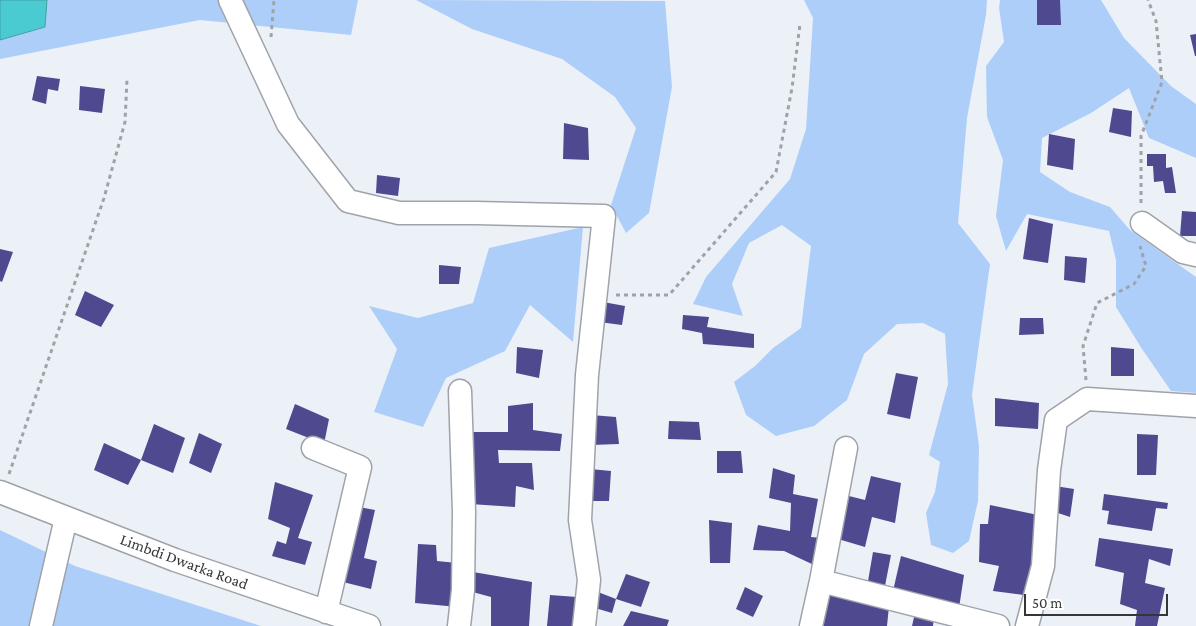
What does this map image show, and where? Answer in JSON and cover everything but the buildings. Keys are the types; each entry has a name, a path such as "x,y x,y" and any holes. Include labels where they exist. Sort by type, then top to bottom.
{"street":[{"path":"230,0 288,124 348,201 399,213 604,216 587,375 580,520 590,580 584,626"},
{"path":"1142,223 1183,252 1196,255"},
{"path":"459,626 463,590 464,522 460,391"},
{"path":"1027,626 1043,566 1048,470 1056,420 1087,399 1196,406"},
{"path":"313,448 360,466 326,612"},
{"path":"811,626 846,448"},
{"name":"Limbdi Dwarka Road","path":"1,493 174,560 369,626"},
{"path":"41,626 66,518"},
{"path":"821,581 998,626"}],"path":[{"path":"596,295 669,295 776,172 792,88 800,24"},
{"path":"1,493 104,198 124,122 127,79"}],"shaded area":[{"path":"0,0 47,0 45,27 0,40"},
{"path":"47,0 358,0 351,35 200,20 0,59 0,40 45,27"},
{"path":"416,0 665,1 672,87 649,213 626,233 611,205 636,128 615,97 562,59 472,29"},
{"path":"804,0 987,0 986,15 967,118 958,223 990,264 972,395 979,446 978,501 969,541 953,553 931,545 926,513 935,492 940,462 929,455 948,384 945,334 923,323 897,324 864,354 847,400 814,426 776,436 746,415 734,382 755,366 773,348 801,328 811,246 782,225 749,243 732,284 743,316 693,304 706,277 790,179 806,129 813,18"},
{"path":"1000,0 1101,0 1124,38 1171,86 1196,104 1196,158 1149,138 1129,88 1091,113 1042,138 1040,172 1070,192 1110,207 1130,230 1196,277 1196,393 1171,391 1116,307 1116,260 1109,231 1027,214 1006,251 996,216 1003,160 987,117 986,66 1004,42 999,8"},
{"path":"583,227 573,342 530,305 505,351 446,378 423,427 374,412 397,349 369,306 418,318 473,303 489,248"},
{"path":"0,530 75,566 261,626 0,626"}]}
